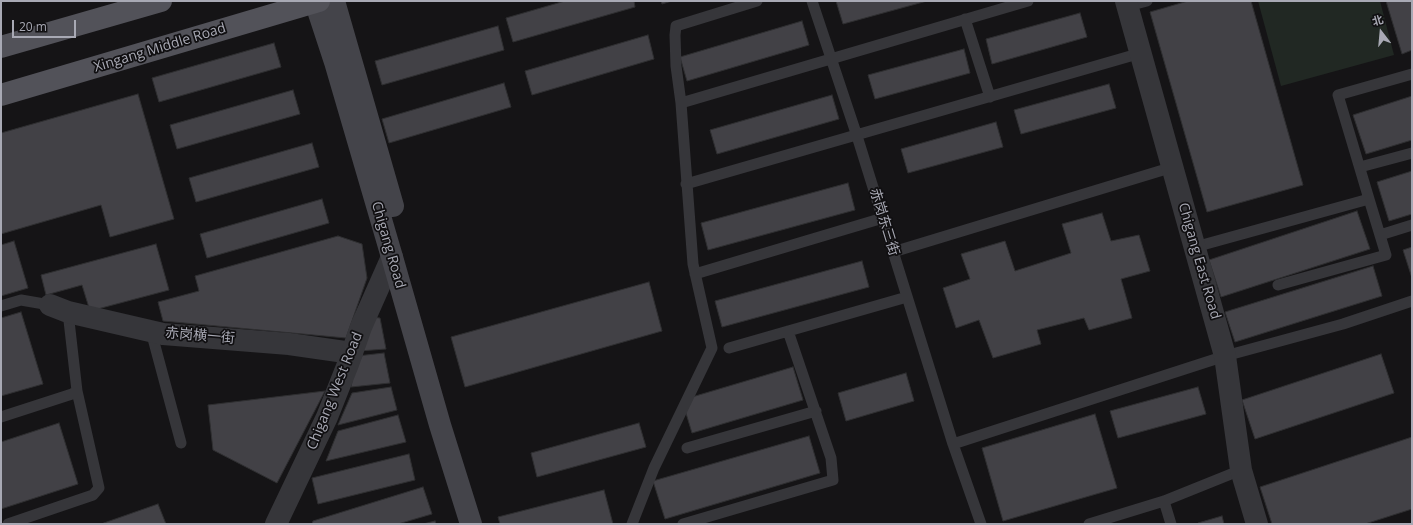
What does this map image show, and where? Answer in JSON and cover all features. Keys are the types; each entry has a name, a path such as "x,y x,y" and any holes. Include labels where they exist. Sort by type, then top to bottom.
{"main road":[{"name":"Xingang Middle Road","path":"1,95 321,1"},
{"name":"Chigang Road","path":"321,1 335,62 440,425 471,524"},
{"name":"Chigang Road","path":"321,1 400,229 453,431 461,489"},
{"path":"1,47 152,2"}],"street":[{"name":"Chigang East Road","path":"1134,3 1141,53 1225,356 1241,470 1257,524"},
{"name":"Chigang West Road","path":"276,524 327,417 361,327 392,256"},
{"name":"赤岗横一街","path":"59,309 163,334 289,344 352,353"}],"lane":[{"path":"632,524 654,468 712,348 693,264 681,103 676,66 676,26 757,1"},
{"name":"赤岗东三街","path":"812,1 857,136 953,444 981,524"},
{"path":"681,103 1028,1"},
{"path":"965,19 990,97"},
{"path":"686,184 1141,53"},
{"path":"1278,285 1386,255 1338,95 1412,74"},
{"path":"1360,167 1412,153"},
{"path":"893,252 1172,167"},
{"path":"1195,248 1369,199"},
{"path":"695,274 882,218"},
{"path":"1380,235 1412,225"},
{"path":"729,348 907,297"},
{"path":"1,306 22,300 59,309 99,488 93,495 8,524"},
{"path":"953,444 1225,356 1343,324 1412,301"},
{"path":"151,331 181,443"},
{"path":"683,524 833,480 831,458 788,331"},
{"path":"1,417 72,394 77,391"},
{"path":"687,448 816,411"},
{"path":"1089,524 1164,501 1241,470"},
{"path":"1164,501 1171,524"}],"shaded area":[{"path":"1258,1 1380,1 1394,55 1281,86"}],"building":[{"path":"565,1 634,1 635,7 513,42 506,18"},
{"path":"661,1 672,1 662,4"},
{"path":"836,1 927,1 843,24"},
{"path":"1188,1 1251,1 1303,185 1207,212 1150,12"},
{"path":"1386,1 1412,1 1412,50 1402,54"},
{"path":"1080,13 1087,37 992,64 986,39"},
{"path":"802,21 809,45 687,81 680,57"},
{"path":"498,26 504,50 382,85 375,61"},
{"path":"648,35 654,59 532,95 525,71"},
{"path":"274,43 281,67 159,102 152,78"},
{"path":"964,49 970,73 875,99 868,75"},
{"path":"504,83 511,107 389,143 382,119"},
{"path":"1109,84 1116,108 1021,134 1014,110"},
{"path":"293,90 300,114 177,149 170,125"},
{"path":"138,94 174,219 110,237 101,205 1,234 1,133"},
{"path":"832,95 839,119 717,154 710,130"},
{"path":"1412,96 1412,140 1366,154 1353,115"},
{"path":"996,122 1003,147 908,173 901,149"},
{"path":"312,143 319,167 196,202 189,178"},
{"path":"1412,171 1412,214 1389,221 1377,182"},
{"path":"848,183 855,210 708,250 701,223"},
{"path":"322,199 329,223 207,258 200,234"},
{"path":"1357,211 1370,249 1221,297 1209,260"},
{"path":"1102,213 1111,241 1139,235 1150,271 1121,279 1132,318 1089,330 1084,318 1037,330 1041,344 993,358 979,320 956,328 943,288 970,279 961,254 1005,241 1015,271 1071,253 1062,224"},
{"path":"338,236 362,244 367,278 346,338 163,321 158,302 199,291 195,276"},
{"path":"14,241 28,288 1,296 1,245"},
{"path":"156,244 169,290 90,311 82,285 46,295 41,275"},
{"path":"1412,247 1412,278 1403,250"},
{"path":"862,261 869,287 722,327 715,301"},
{"path":"1373,266 1382,296 1235,342 1225,312"},
{"path":"649,282 662,331 465,387 451,337"},
{"path":"21,312 43,384 1,396 1,318"},
{"path":"369,317 380,318 386,349 359,351"},
{"path":"384,353 390,383 351,387 357,356"},
{"path":"1381,354 1394,393 1255,439 1242,400"},
{"path":"793,367 803,400 692,433 682,400"},
{"path":"906,373 914,401 846,421 838,393"},
{"path":"391,387 397,410 338,425 352,393"},
{"path":"1198,387 1206,414 1118,438 1110,411"},
{"path":"325,391 277,483 213,450 208,405"},
{"path":"1095,414 1117,488 1003,521 982,448"},
{"path":"398,415 406,442 326,461 338,431"},
{"path":"59,423 78,484 1,509 1,442"},
{"path":"639,423 646,447 537,477 531,453"},
{"path":"809,436 820,473 665,519 653,481"},
{"path":"1412,437 1412,509 1365,524 1272,524 1260,487"},
{"path":"409,454 415,480 318,504 312,478"},
{"path":"423,487 432,514 398,524 312,524 313,521"},
{"path":"604,490 613,524 500,524 498,517"},
{"path":"158,504 166,524 101,524"},
{"path":"1222,516 1224,524 1198,524 1198,523"},
{"path":"435,521 436,524 423,524"}]}
